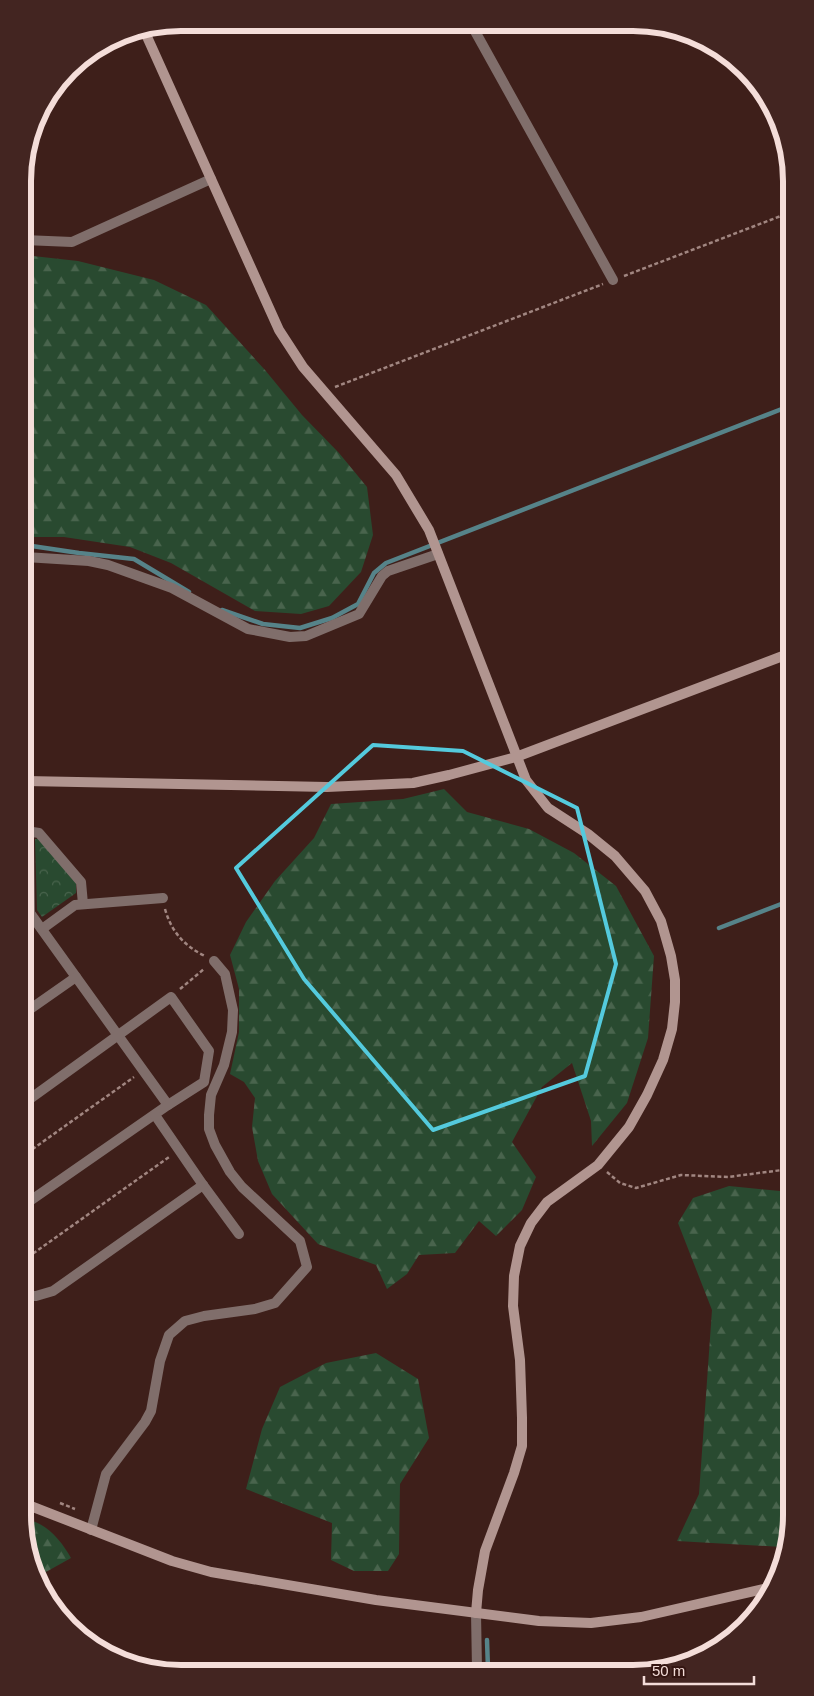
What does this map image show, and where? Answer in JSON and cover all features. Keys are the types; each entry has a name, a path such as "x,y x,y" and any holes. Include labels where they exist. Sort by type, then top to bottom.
{"street":[{"path":"475,31 613,280"},
{"path":"146,35 279,330 302,368 396,475 432,538 526,780 548,808 588,834 615,856 645,891 661,921 671,956 675,980 672,1029 663,1060 647,1095 629,1127 598,1164 547,1202 531,1223 520,1246 514,1276 513,1306 520,1360 522,1446 485,1551 476,1613 477,1665"},
{"path":"32,240 72,242 212,179"},
{"path":"32,557 89,561 108,565 172,588 248,629 290,636 306,636 359,614 382,576 388,571 437,552"},
{"path":"32,780 327,787 403,783 449,775 516,757 783,656"},
{"path":"32,834 39,833 81,882 83,904"},
{"path":"42,929 75,905 162,898"},
{"path":"31,918 42,929 168,1105"},
{"path":"91,1530 106,1474 145,1422 151,1411 160,1361 169,1336 185,1321 204,1316 255,1309 275,1303 307,1266 300,1242 242,1187 226,1165 209,1129 211,1095 224,1065 232,1032 233,1010 224,974 214,961"},
{"path":"31,1008 76,977"},
{"path":"31,1098 171,997 209,1052 204,1082 31,1200"},
{"path":"155,1115 178,1151 239,1234"},
{"path":"31,1296 53,1291 203,1186"},
{"path":"31,1506 172,1561 212,1572 376,1600 539,1621 591,1623 641,1617 762,1589"}],"path":[{"path":"323,392 783,215"},
{"path":"162,898 168,920 175,934 195,952 214,961 171,997"},
{"path":"31,1150 144,1070"},
{"path":"31,1255 178,1151"},
{"path":"598,1164 620,1184 636,1188 681,1175 728,1177 782,1170"}],"highlighted area":[{"path":"373,745 463,751 577,808 616,964 585,1076 433,1130 304,979 236,868"}],"green space":[{"path":"32,256 78,261 154,280 206,305 265,370 302,415 339,453 367,487 373,535 361,572 329,606 301,614 255,611 171,563 130,547 64,537 32,537"},
{"path":"444,789 467,812 529,829 574,853 616,886 654,956 648,1038 627,1103 592,1146 591,1121 572,1063 542,1087 512,1142 536,1177 522,1210 496,1236 479,1221 455,1253 419,1255 407,1274 387,1289 376,1265 318,1244 272,1194 258,1161 252,1127 255,1098 244,1082 230,1074 239,1032 239,989 230,955 246,922 275,881 314,838 331,804 403,799"},
{"path":"35,839 40,839 76,883 76,893 42,917 37,910"},
{"path":"729,1186 782,1191 782,1524 779,1547 677,1541 699,1494 712,1310 678,1223 693,1198"},
{"path":"376,1353 418,1379 429,1438 400,1484 399,1554 388,1571 354,1571 331,1560 332,1523 246,1489 262,1429 280,1387 326,1363"},
{"path":"32,1521 48,1529 71,1558 44,1573 34,1544"}],"waterway":[{"path":"222,610 263,624 300,628 332,618 358,604 374,573 386,563 783,409"},
{"path":"32,546 134,559 189,592"},
{"path":"719,928 782,904"},
{"path":"487,1640 488,1665"}]}
